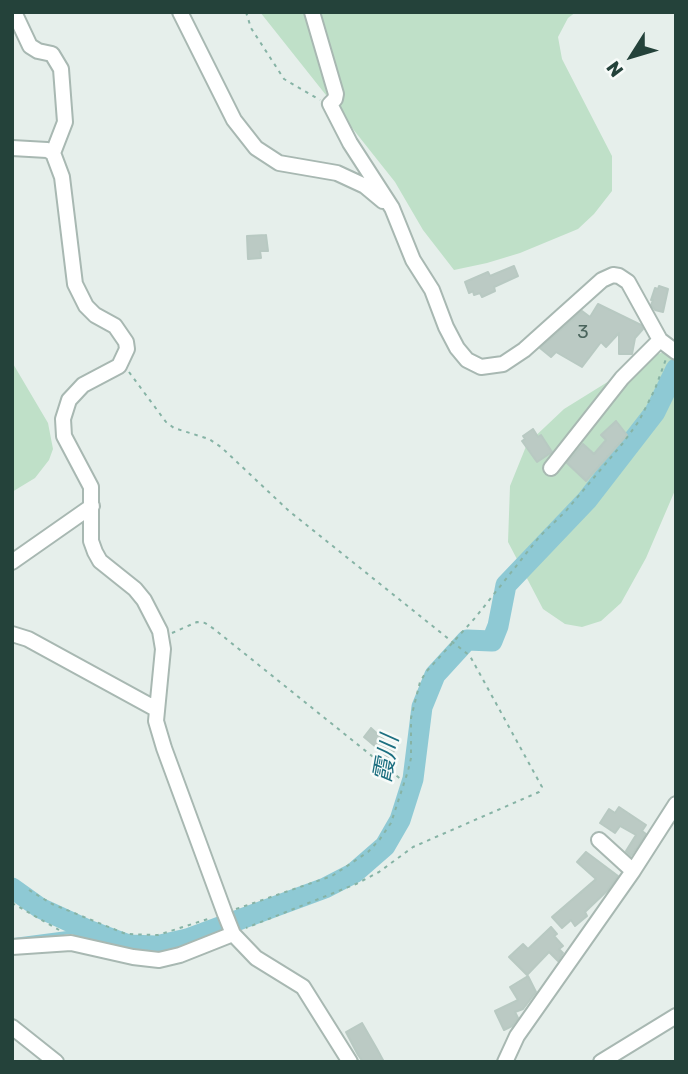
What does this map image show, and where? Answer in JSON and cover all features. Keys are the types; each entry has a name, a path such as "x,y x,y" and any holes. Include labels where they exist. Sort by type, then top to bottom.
{"street":[{"path":"14,12 30,46 52,54 61,69 65,122 52,153"},
{"path":"180,12 234,120 256,148 279,163 337,173 365,186 391,208"},
{"path":"312,12 336,94 330,104 350,143 391,208 413,260 432,290 452,337 463,355 474,365 489,368 503,365 524,350 602,280 613,275 624,278 634,290 660,340 675,351"},
{"path":"12,148 47,150 52,153 62,177 75,284 86,306 121,333 127,349 119,366 83,385 69,400 63,419 64,436 91,487 91,541 95,552 100,561 135,589 144,600 162,639 162,677 156,721 228,924 256,958 303,987 350,1062"},
{"path":"551,468 622,378 660,340"},
{"path":"12,562 92,506"},
{"path":"12,634 28,639 156,709"},
{"path":"505,1062 517,1036 633,871 676,804"},
{"path":"599,840 633,871"},
{"path":"12,947 71,943 125,956 159,960 180,955 228,924"},
{"path":"601,1062 676,1016"},
{"path":"12,1027 56,1062"}],"path":[{"path":"246,12 251,28 284,79 330,104"},
{"path":"228,924 331,876 368,852 390,823 404,783 411,758 411,718 415,694 426,671 475,618 540,536 565,512 623,443 639,421 668,356 675,351"},
{"path":"29,890 52,904 126,934 158,935 228,924 356,884 379,872 413,846 541,790 540,780 466,652 289,510 221,447 166,422 134,379 119,366"},
{"path":"162,639 197,622 205,623 404,783"},
{"path":"12,903 61,931"}],"green space":[{"path":"260,12 576,12 568,18 558,37 562,59 612,156 612,191 578,229 520,253 454,270 423,230 395,182"},
{"path":"676,347 676,488 646,558 621,603 601,621 582,627 565,624 543,609 508,542 510,486 527,444 564,409 643,360"},
{"path":"12,362 48,423 53,449 49,460 35,478 12,492"}],"building":[{"path":"266,235 268,251 260,251 261,258 248,259 247,236"},
{"path":"514,266 518,276 494,287 495,291 482,297 480,293 469,293 465,282 488,272 490,276"},
{"path":"659,286 668,289 663,312 655,310 651,305 655,288 658,289"},
{"path":"598,304 641,325 643,329 635,338 632,354 619,354 619,333 606,347 601,342 582,367 556,352 551,357 540,348 582,311 590,317"},
{"path":"616,421 627,435 586,481 567,463 583,444 594,454 606,440 601,435"},
{"path":"533,429 538,437 541,435 552,452 537,462 522,441 525,439 523,436"},
{"path":"371,728 395,750 389,758 364,737"},
{"path":"619,807 646,825 642,831 646,834 631,856 626,851 636,835 620,826 615,833 600,823 609,809 615,813"},
{"path":"586,852 618,876 585,912 587,916 575,926 571,920 562,928 552,917 596,879 577,862"},
{"path":"551,927 557,934 554,936 563,946 559,949 563,953 558,961 549,952 527,975 509,957 523,944 528,949"},
{"path":"528,976 536,992 523,1009 515,1012 518,1018 512,1026 504,1030 495,1011 518,1000 510,987"},
{"path":"362,1023 384,1062 363,1062 358,1055 346,1032"}],"waterway":[{"name":"霞川","path":"12,888 40,908 88,930 129,945 156,946 187,939 325,888 354,873 385,846 400,820 413,779 422,707 435,675 467,640 492,641 498,626 506,585 587,500 655,412 676,369"},
{"path":"12,940 88,930"}]}
